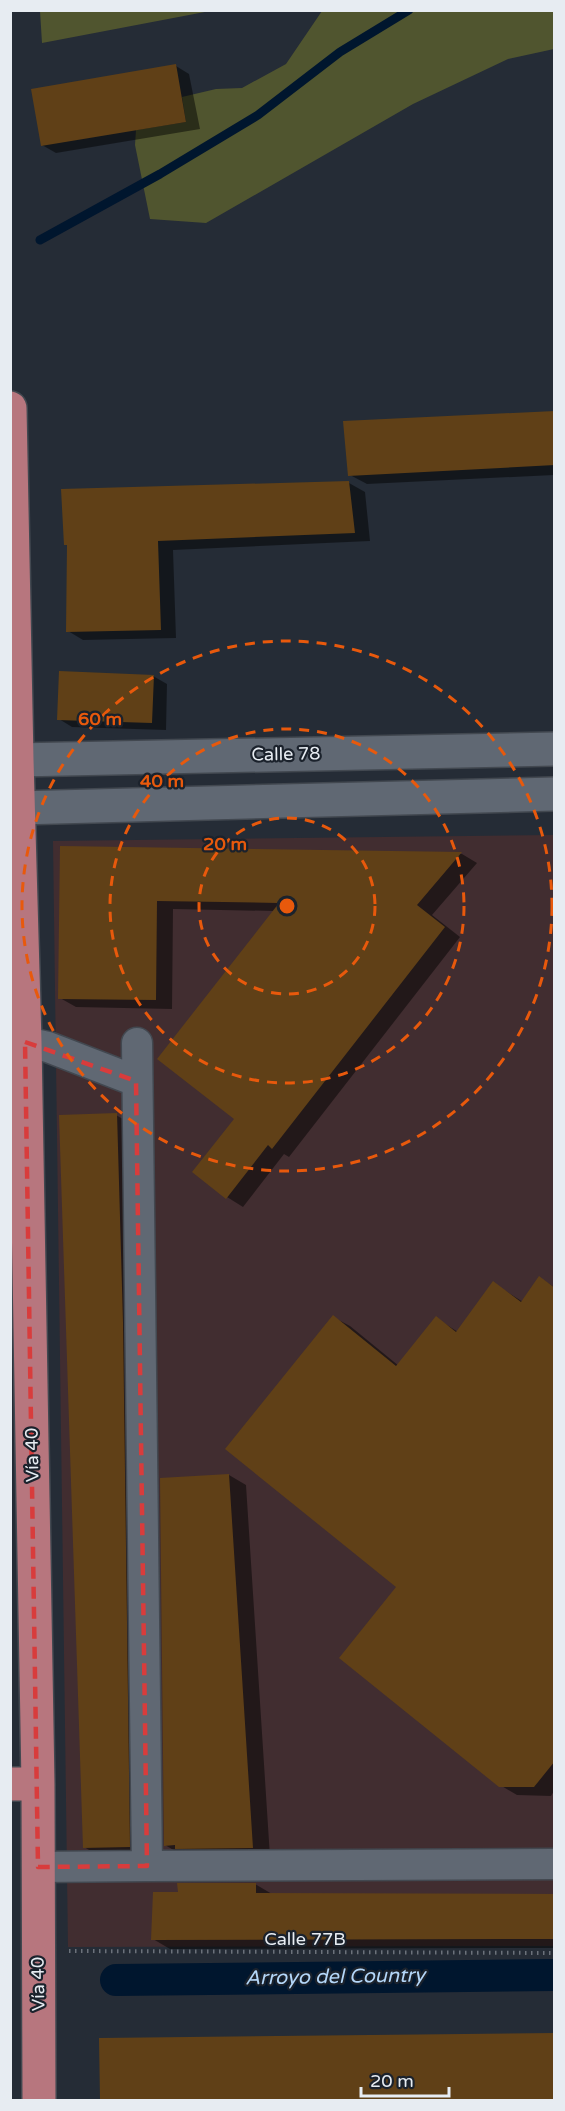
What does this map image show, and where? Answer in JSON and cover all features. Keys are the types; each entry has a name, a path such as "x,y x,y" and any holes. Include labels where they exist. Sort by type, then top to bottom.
{"highway":[{"name":"Vía 40","path":"10,408 18,808 24,1784 52,1867 39,2100"}],"main road":[{"name":"Calle 78","path":"17,759 555,749"},
{"path":"18,808 555,794"}],"street":[{"path":"18,1042 57,1051 136,1081"},
{"path":"137,1043 147,1866"},
{"path":"52,1867 555,1864"}],"path":[{"name":"Calle 77B","path":"68,1951 555,1953"}],"highlighted area":[{"path":"25,1042 136,1081 147,1866 38,1867"}],"shaded area":[{"path":"554,835 554,1946 68,1947 53,841"}],"green space":[{"path":"40,10 210,11 42,43"},
{"path":"322,11 554,11 554,49 508,59 413,104 206,223 150,219 135,145 136,130 186,122 182,97 216,89 242,88 286,64"}],"building":[{"path":"176,64 186,122 41,146 31,89"},
{"path":"555,411 555,465 348,476 343,421"},
{"path":"349,481 355,533 158,541 161,630 66,632 67,545 64,545 61,489"},
{"path":"59,671 154,675 152,723 57,720"},
{"path":"60,846 462,852 417,905 445,927 272,1149 268,1145 226,1199 192,1172 234,1119 157,1059 279,903 157,901 156,1000 58,999"},
{"path":"117,1113 123,1322 130,1847 83,1848 59,1115"},
{"path":"539,1276 555,1288 555,1761 534,1787 499,1787 339,1658 396,1587 225,1449 333,1315 396,1366 436,1316 456,1332 493,1281 521,1302"},
{"path":"229,1474 253,1848 175,1849 175,1845 164,1846 160,1478"},
{"path":"177,1883 256,1883 256,1893 555,1894 555,1939 151,1940 153,1892 178,1892"},
{"path":"555,2033 555,2100 100,2100 99,2038"}],"waterway":[{"path":"40,240 160,174 258,115 340,52 409,10"},
{"name":"Arroyo del Country","path":"116,1980 554,1975"}]}
